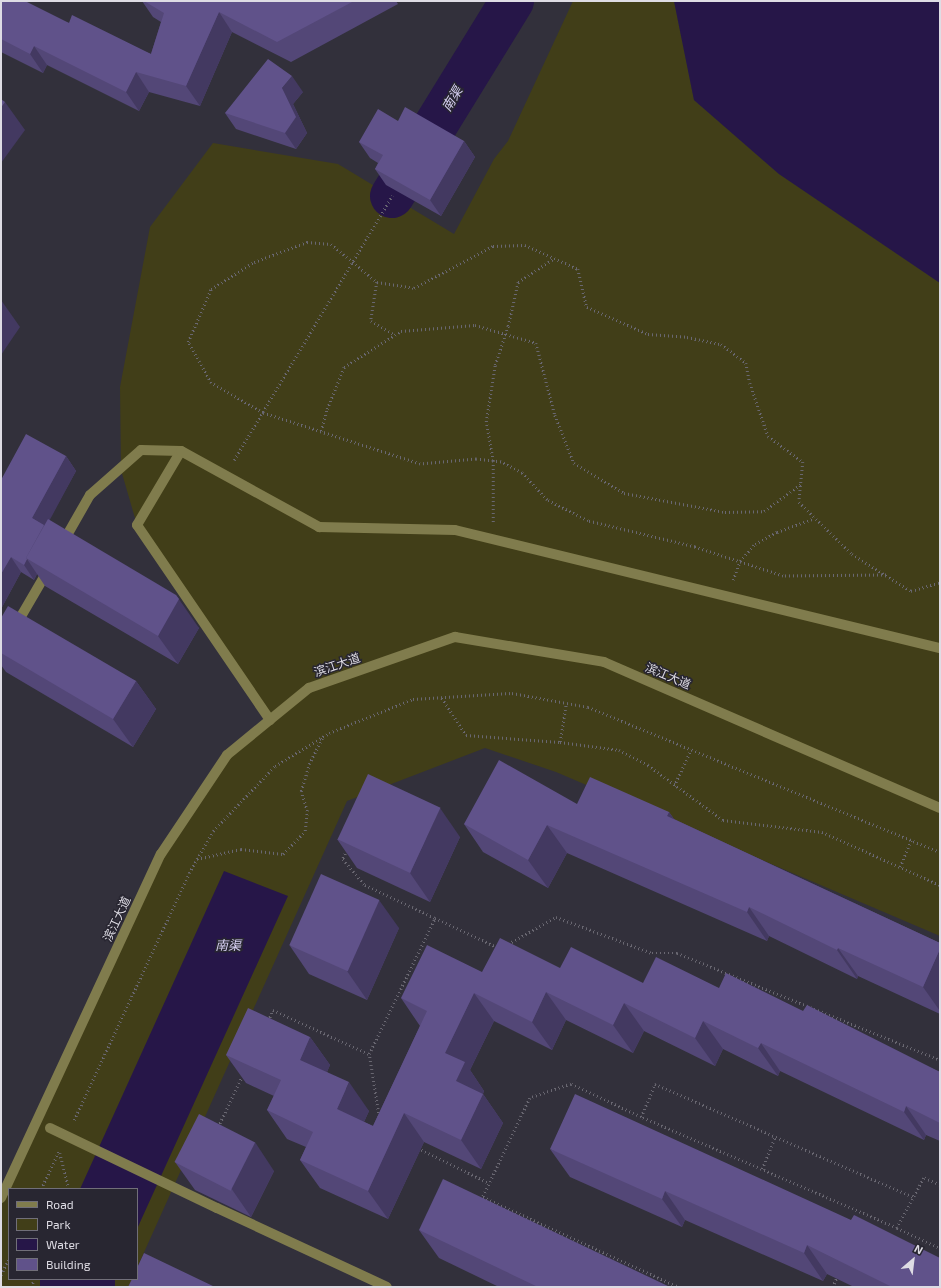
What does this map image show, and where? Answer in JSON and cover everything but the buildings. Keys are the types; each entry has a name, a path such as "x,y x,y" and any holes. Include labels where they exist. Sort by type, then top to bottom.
{"street":[{"path":"9,638 90,495 140,450 181,451 319,527 454,530 727,595 940,648"},
{"path":"181,451 137,525 270,720"},
{"name":"滨江大道","path":"1,1198 161,854 227,755 309,688 455,637 604,662 940,808"},
{"path":"36,1122 387,1287"}],"path":[{"path":"225,476 392,196"},
{"path":"886,575 782,576 695,547 588,521 547,500 522,472 501,462 476,459 420,464 263,413 211,383 188,342 211,289 254,262 307,242 331,244 377,282 414,288 493,246 525,245 578,269 587,308 648,334 687,337 721,344 746,363 750,383 768,436 803,462 799,502 852,554 886,575 911,591 940,582"},
{"path":"488,538 494,517 493,461 486,422 495,365 506,333 518,282 554,258"},
{"path":"377,282 371,321 395,335"},
{"path":"321,432 327,409 344,367 401,331 475,325 536,343 555,415 574,463 624,493 725,512 764,511 801,484"},
{"path":"727,595 740,561 755,544 777,532 816,518"},
{"path":"73,1122 197,860 213,831 276,766 322,738 413,699 512,693 588,707 940,852"},
{"path":"442,697 466,735 560,742 619,750 648,765 674,786 723,820 822,832 940,885"},
{"path":"560,742 566,703"},
{"path":"197,860 241,849 283,854 305,831 307,811 301,790 309,764 322,738"},
{"path":"674,786 691,750"},
{"path":"900,867 911,840"},
{"path":"349,846 343,859 365,885 500,949 556,917 652,953 677,953 940,1060"},
{"path":"380,1123 369,1054 435,918"},
{"path":"266,1024 273,1010 369,1054"},
{"path":"216,1131 246,1067"},
{"path":"679,1287 483,1198 530,1098 571,1084 641,1117 898,1228 940,1248"},
{"path":"641,1117 655,1084 914,1197"},
{"path":"762,1169 774,1136"},
{"path":"41,1188 63,1144"},
{"path":"415,1147 489,1183"},
{"path":"59,1151 69,1188"},
{"path":"898,1228 924,1178 940,1185"},
{"path":"862,1222 866,1215"},
{"path":"1,1275 8,1260"},
{"path":"832,1287 839,1272"}],"green space":[{"path":"573,1 674,1 694,100 779,174 940,283 940,936 556,772 485,748 347,801 138,1266 138,1188 8,1188 8,1280 132,1280 129,1287 1,1287 1,1198 161,854 227,755 270,720 137,525 121,470 120,387 150,227 213,143 338,164 454,234 494,159 508,141"}],"water":[{"path":"674,1 940,1 940,283 779,174 694,100"},
{"name":"南渠","path":"224,871 288,896 138,1227 138,1188 80,1188"},
{"path":"40,1280 115,1280 115,1287 40,1287"}],"waterway":[{"name":"南渠","path":"392,196 512,1"}]}
